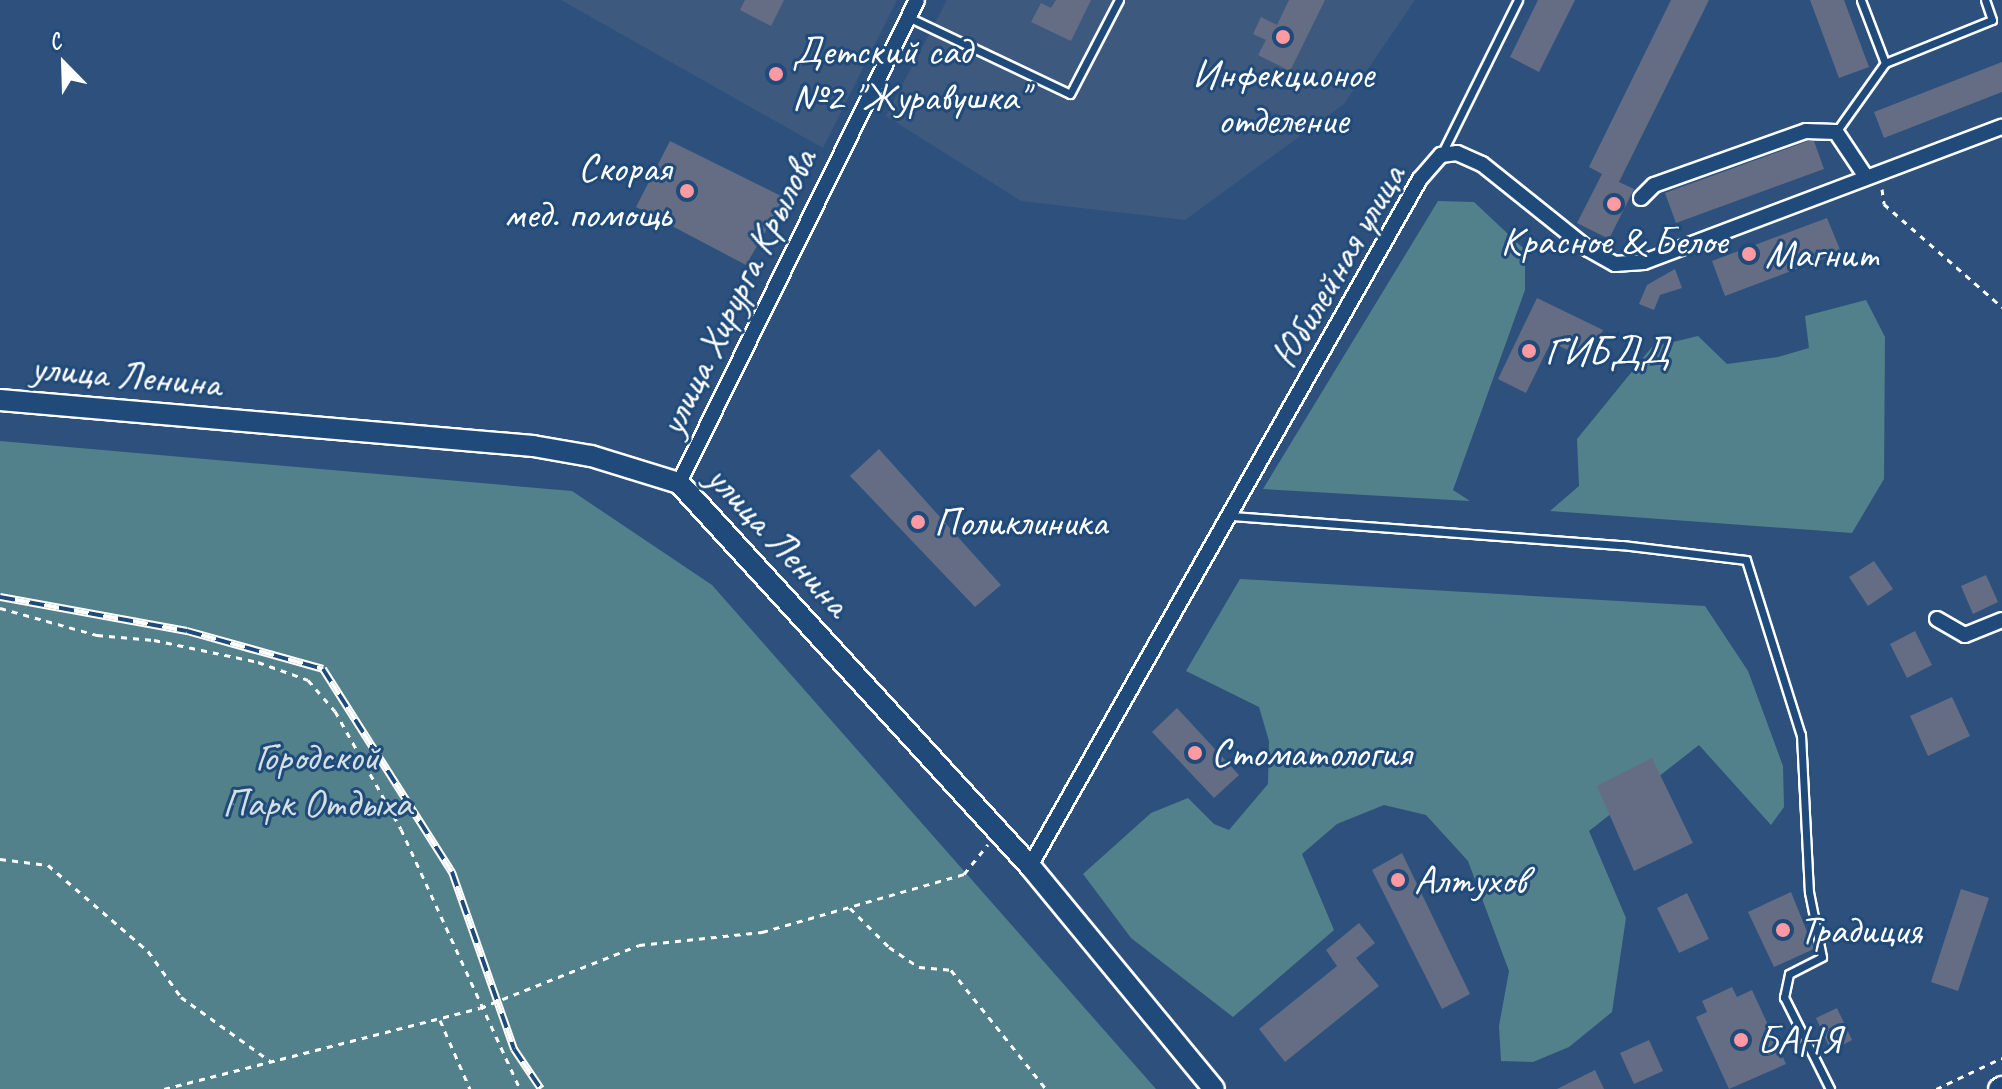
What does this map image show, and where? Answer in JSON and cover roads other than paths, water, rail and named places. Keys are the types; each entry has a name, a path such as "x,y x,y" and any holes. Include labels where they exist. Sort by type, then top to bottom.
{"street":[{"name":"улица Хирурга Крылова","path":"679,483 917,0"},
{"name":"Юбилейная улица","path":"1030,866 1232,516 1420,179 1441,155 1457,153 1482,164 1588,249 1615,264 1644,262 2002,127"},
{"path":"1641,198 1654,185 1806,131 1836,132 1873,176"},
{"name":"улица Ленина","path":"0,400 533,446 591,456 679,483 1030,866 1214,1089"},
{"path":"1937,619 1965,635 2002,620"}],"lane":[{"path":"908,17 1070,94 1119,0"},
{"path":"1441,155 1518,0"},
{"path":"1861,0 1885,63"},
{"path":"1836,132 1885,63 1992,20 1985,0"},
{"path":"1232,516 1622,545 1746,560 1801,735 1809,892 1822,957 1789,974 1784,997 1830,1089"}],"railway":[{"path":"0,597 187,631 323,669 452,872 514,1049 541,1089"}],"place":[{"name":"Инфекционое отделение","path":"1283,37"},
{"name":"Детский сад №2 \"Журавушка\"","path":"776,74"},
{"name":"Скорая мед. помощь","path":"687,191"},
{"name":"Красное & Белое","path":"1614,204"},
{"name":"Магнит","path":"1749,254"},
{"name":"ГИБДД","path":"1529,351"},
{"name":"Поликлиника","path":"918,522"},
{"name":"Стоматология","path":"1195,753"},
{"name":"Алтухов","path":"1398,880"},
{"name":"Традиция","path":"1783,930"},
{"name":"БАНЯ","path":"1741,1040"}],"park label":[{"name":"Городской Парк Отдыха","path":"317,780"}]}
